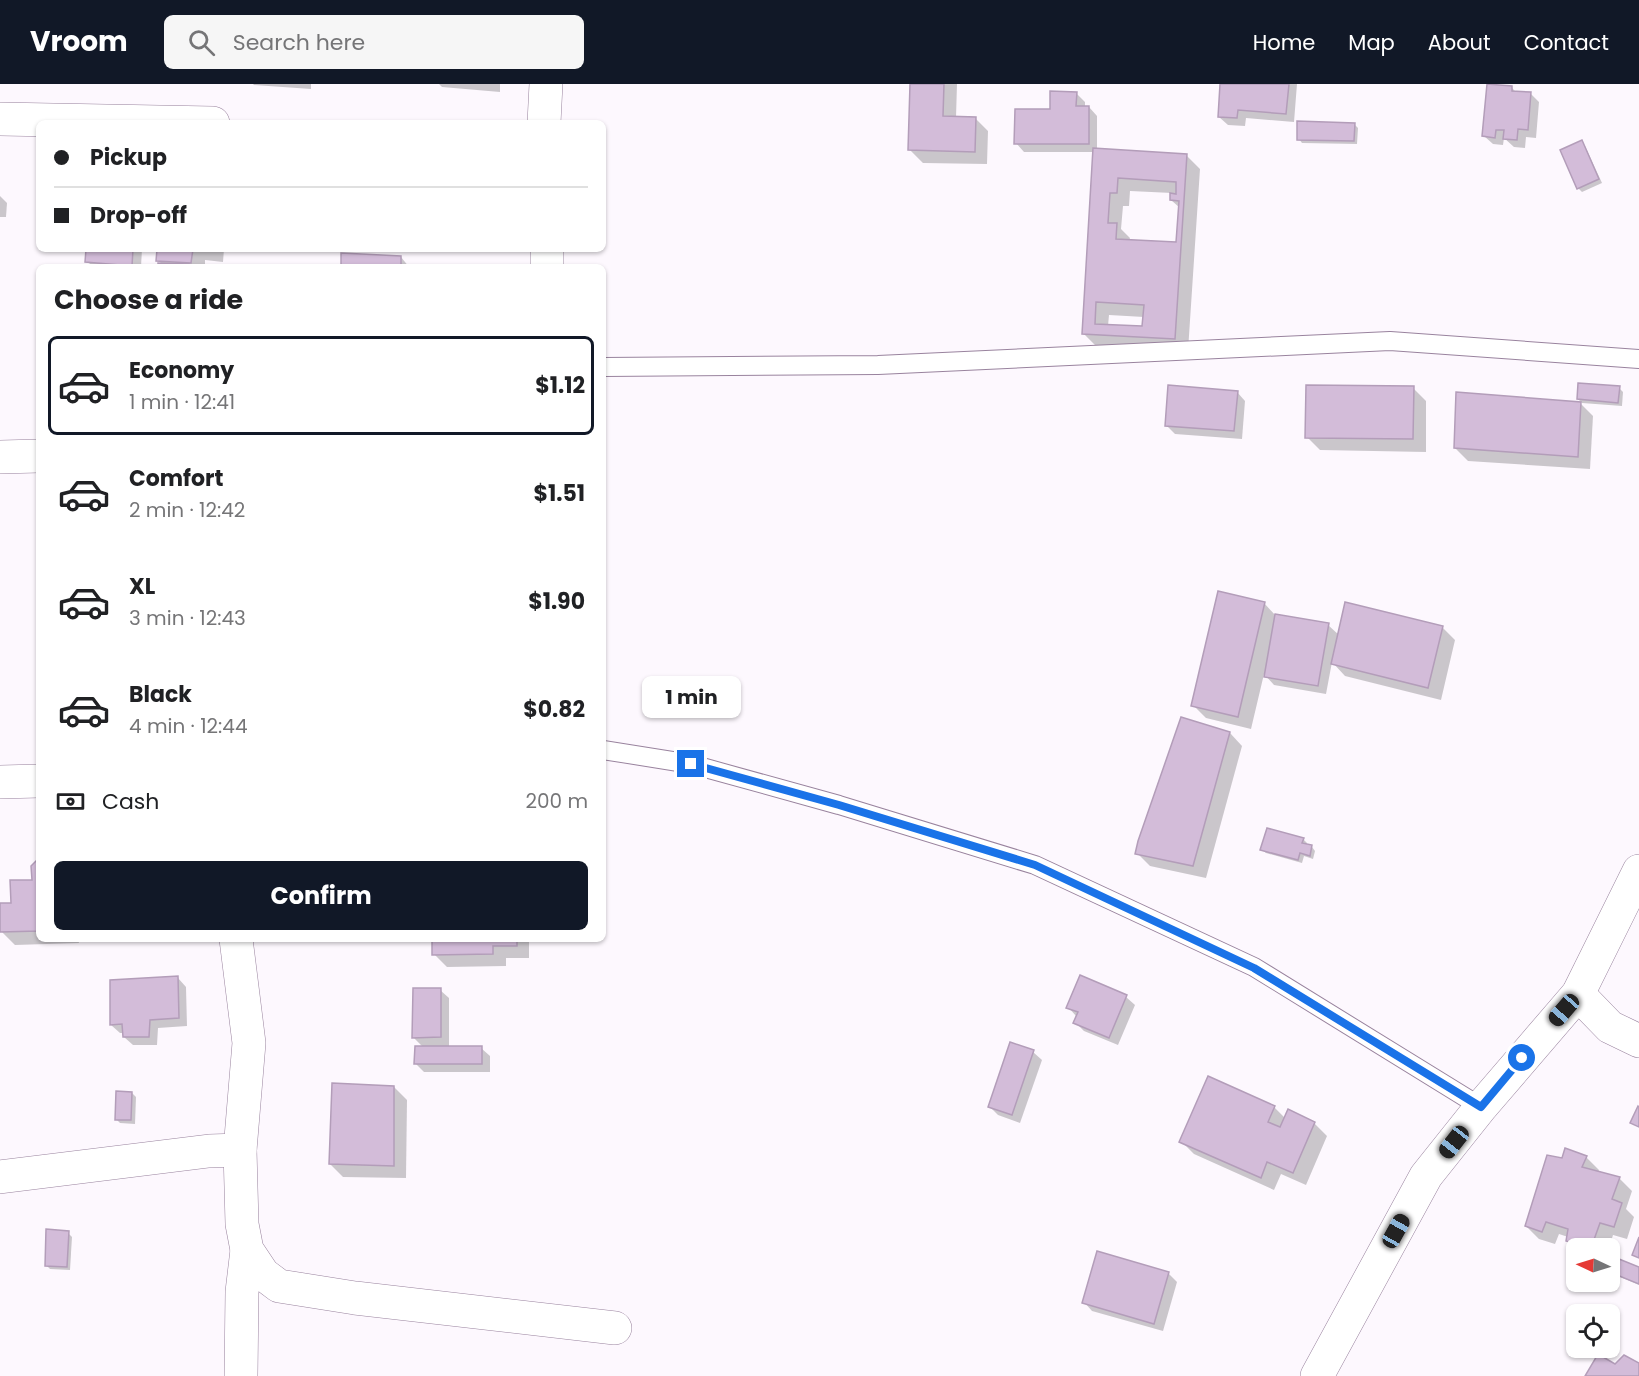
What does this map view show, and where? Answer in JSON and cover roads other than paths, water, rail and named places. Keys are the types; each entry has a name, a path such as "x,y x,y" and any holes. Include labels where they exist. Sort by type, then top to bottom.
{"street":[{"path":"544,120 546,84"},
{"path":"0,119 53,120"},
{"path":"0,457 36,456"},
{"path":"0,782 36,781"},
{"path":"1317,1376 1426,1176 1481,1107 1578,994 1639,871"},
{"path":"236,942 249,1043 240,1150 242,1224 248,1250 263,1274 279,1286 355,1298 615,1328"},
{"path":"1578,994 1610,1028 1639,1041"},
{"path":"0,1177 209,1151 240,1150"},
{"path":"241,1376 242,1292 248,1250"}],"lane":[{"path":"606,367 878,365 1390,341 1639,359"},
{"path":"606,750 691,764 839,805 1035,865 1254,968 1481,1107"}]}
